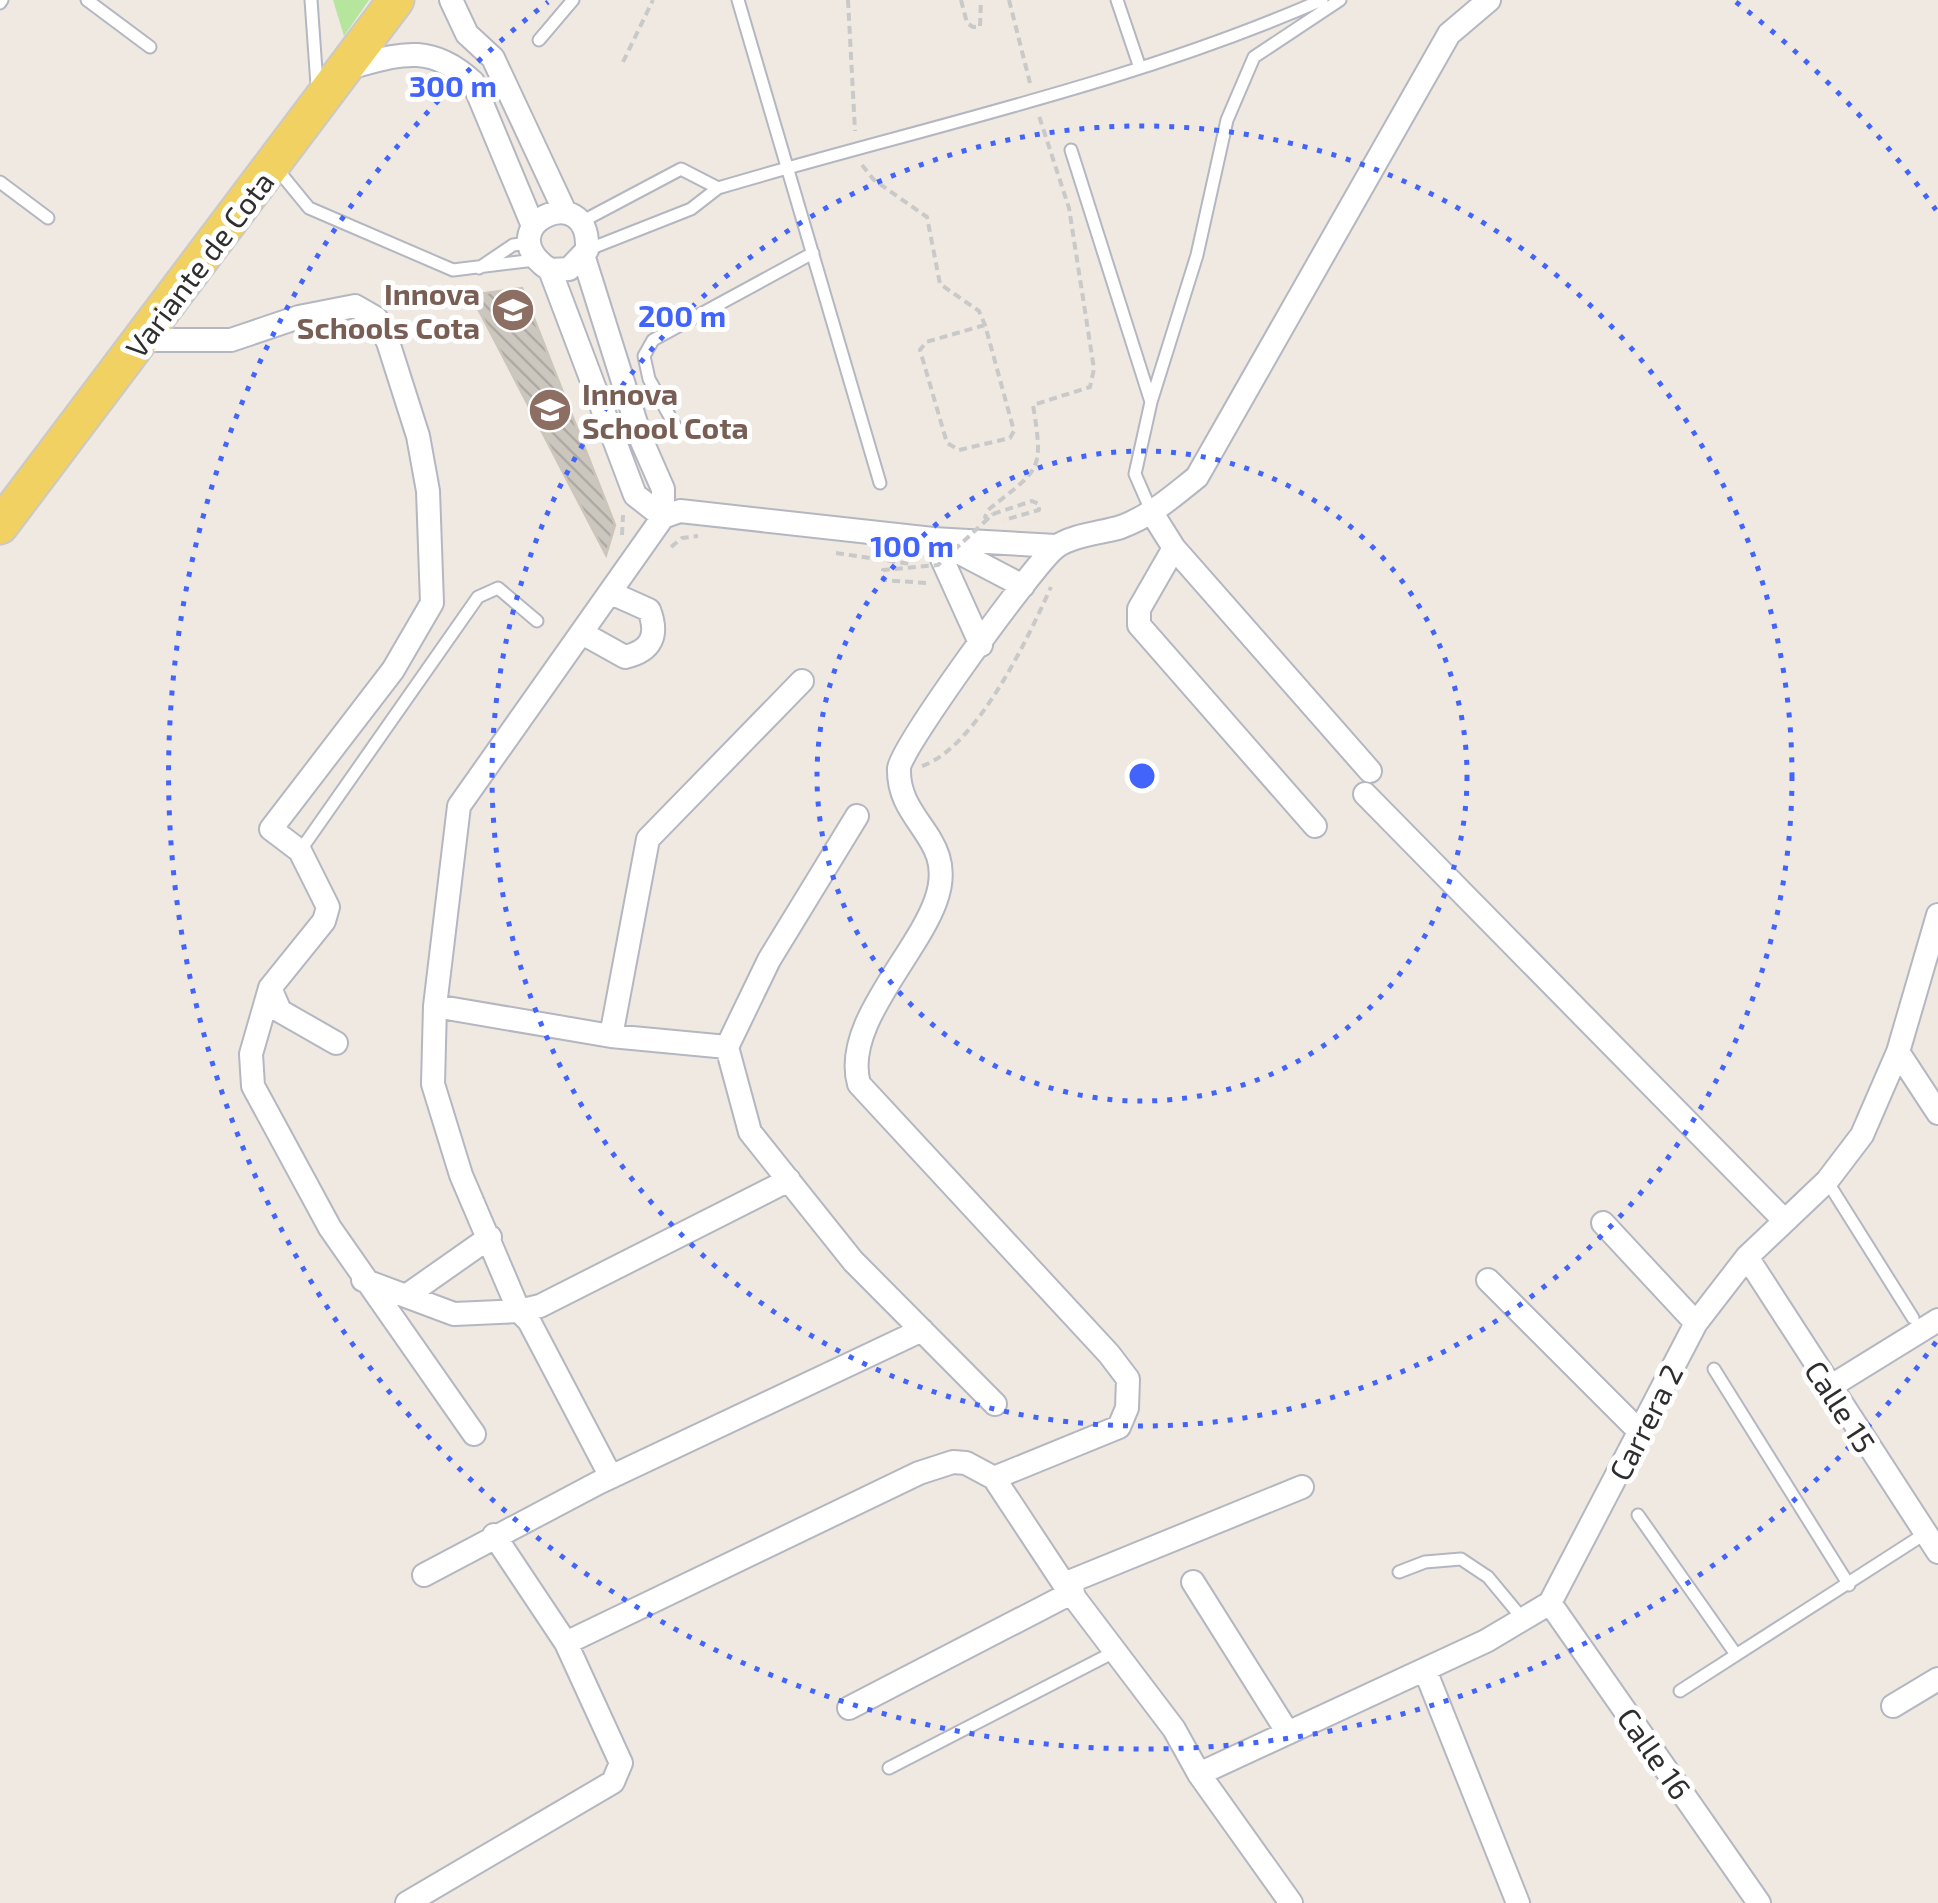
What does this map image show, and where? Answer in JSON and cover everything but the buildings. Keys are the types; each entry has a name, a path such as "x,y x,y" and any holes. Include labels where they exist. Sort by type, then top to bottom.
{"main road":[{"name":"Variante de Cota","path":"0,526 144,340 396,0"}],"street":[{"path":"450,0 467,34 494,58 573,217 588,235 586,254 640,439 662,490 663,517 651,552 611,593 459,806 435,1006 434,1084 461,1174 520,1312 612,1477"},
{"path":"663,517 680,511 933,539 1056,546 1152,513 1197,477 1449,34 1488,0"},
{"path":"345,69 402,54 434,55 454,65 473,82 635,494 663,517"},
{"path":"537,250 546,213 573,217"},
{"path":"537,250 569,269 586,254"},
{"path":"144,340 232,340 299,317 355,306 376,318 388,342 418,436 428,491 432,603 393,670 271,828 300,850 328,908 324,922 270,988 251,1054 253,1086 364,1280 474,1434"},
{"path":"1152,513 1174,548 1368,782 1783,1218"},
{"path":"933,539 1024,586"},
{"path":"933,539 981,645"},
{"path":"994,1478 1119,1427 1128,1408 1128,1379 1088,1327 859,1084 854,1054 935,903 943,872 932,838 918,824 901,790 898,765 926,716 1056,546"},
{"path":"1174,548 1138,609 1139,625 1315,826"},
{"path":"582,633 624,658 640,654 652,642 655,626 650,610 611,593"},
{"path":"611,1036 648,838 802,681"},
{"path":"857,816 769,960 726,1047 750,1132 853,1260 995,1404"},
{"name":"Carrera 2","path":"1550,1603 1696,1323 1783,1218 1827,1181 1862,1134 1898,1052 1933,955 1938,915"},
{"path":"270,988 280,1010 336,1043"},
{"path":"435,1006 611,1036 726,1047"},
{"path":"1898,1052 1938,1113"},
{"path":"364,1280 454,1314 520,1312 540,1306 789,1180"},
{"path":"1603,1223 1696,1323"},
{"path":"406,1296 490,1238"},
{"name":"Calle 15","path":"1747,1258 1828,1388 1932,1542"},
{"path":"1488,1280 1640,1432"},
{"path":"1828,1388 1938,1320"},
{"path":"424,1575 612,1477 922,1330"},
{"path":"566,1642 942,1464 966,1463 994,1478 1069,1588 1174,1729 1198,1774 1291,1903"},
{"path":"848,1708 1069,1588 1302,1487"},
{"path":"407,1903 618,1776 622,1763 566,1642 494,1536"},
{"path":"1192,1582 1288,1733"},
{"path":"1198,1774 1486,1641 1550,1603"},
{"name":"Calle 16","path":"1550,1603 1760,1903"},
{"path":"1425,1670 1518,1903"},
{"path":"1893,1706 1938,1679"}],"lane":[{"path":"86,0 150,47"},
{"path":"311,0 319,64 316,107"},
{"path":"539,40 573,0"},
{"path":"738,0 880,483"},
{"path":"1117,0 1139,65"},
{"path":"586,254 690,209 718,188 1035,102 1139,65 1244,34 1322,0"},
{"path":"1152,513 1134,474 1151,402 1197,256 1228,120 1254,58 1340,0"},
{"path":"1071,150 1151,402"},
{"path":"274,164 309,208 454,270 476,270 537,250"},
{"path":"573,217 682,169 718,188"},
{"path":"0,182 48,218"},
{"path":"476,270 513,246 537,250"},
{"path":"679,433 649,379 644,356 653,340 813,253"},
{"path":"300,850 478,597 498,588 537,621"},
{"path":"1827,1181 1912,1318"},
{"path":"1714,1369 1849,1586"},
{"path":"1638,1515 1735,1653"},
{"path":"1680,1691 1735,1653 1932,1542"},
{"path":"1399,1572 1425,1562 1461,1558 1488,1577 1522,1618"},
{"path":"890,1768 1116,1650"}],"path":[{"path":"624,62 653,0"},
{"path":"848,0 856,152 874,180 927,217 940,284 979,311 985,325 1014,431 1010,438 958,450 947,443 920,350 926,342 985,325"},
{"path":"962,0 973,28 980,27 982,20 981,0"},
{"path":"926,583 883,580 883,570 938,565 967,539 981,526 993,514 1037,501 1039,510 1007,519 990,521 985,517 1035,472 1041,452 1033,405 1090,387 1094,370 1069,208 1008,0"},
{"path":"621,508 622,536 651,552 674,533 705,533 651,552"},
{"path":"929,572 910,564 830,548 888,552 924,560 940,571"},
{"path":"898,765 926,766 964,736 1017,654 1055,578"}],"green space":[{"path":"333,0 369,0 344,36"}],"place":[{"name":"Innova Schools Cota","path":"513,310"},
{"name":"Innova School Cota","path":"550,410"}]}
